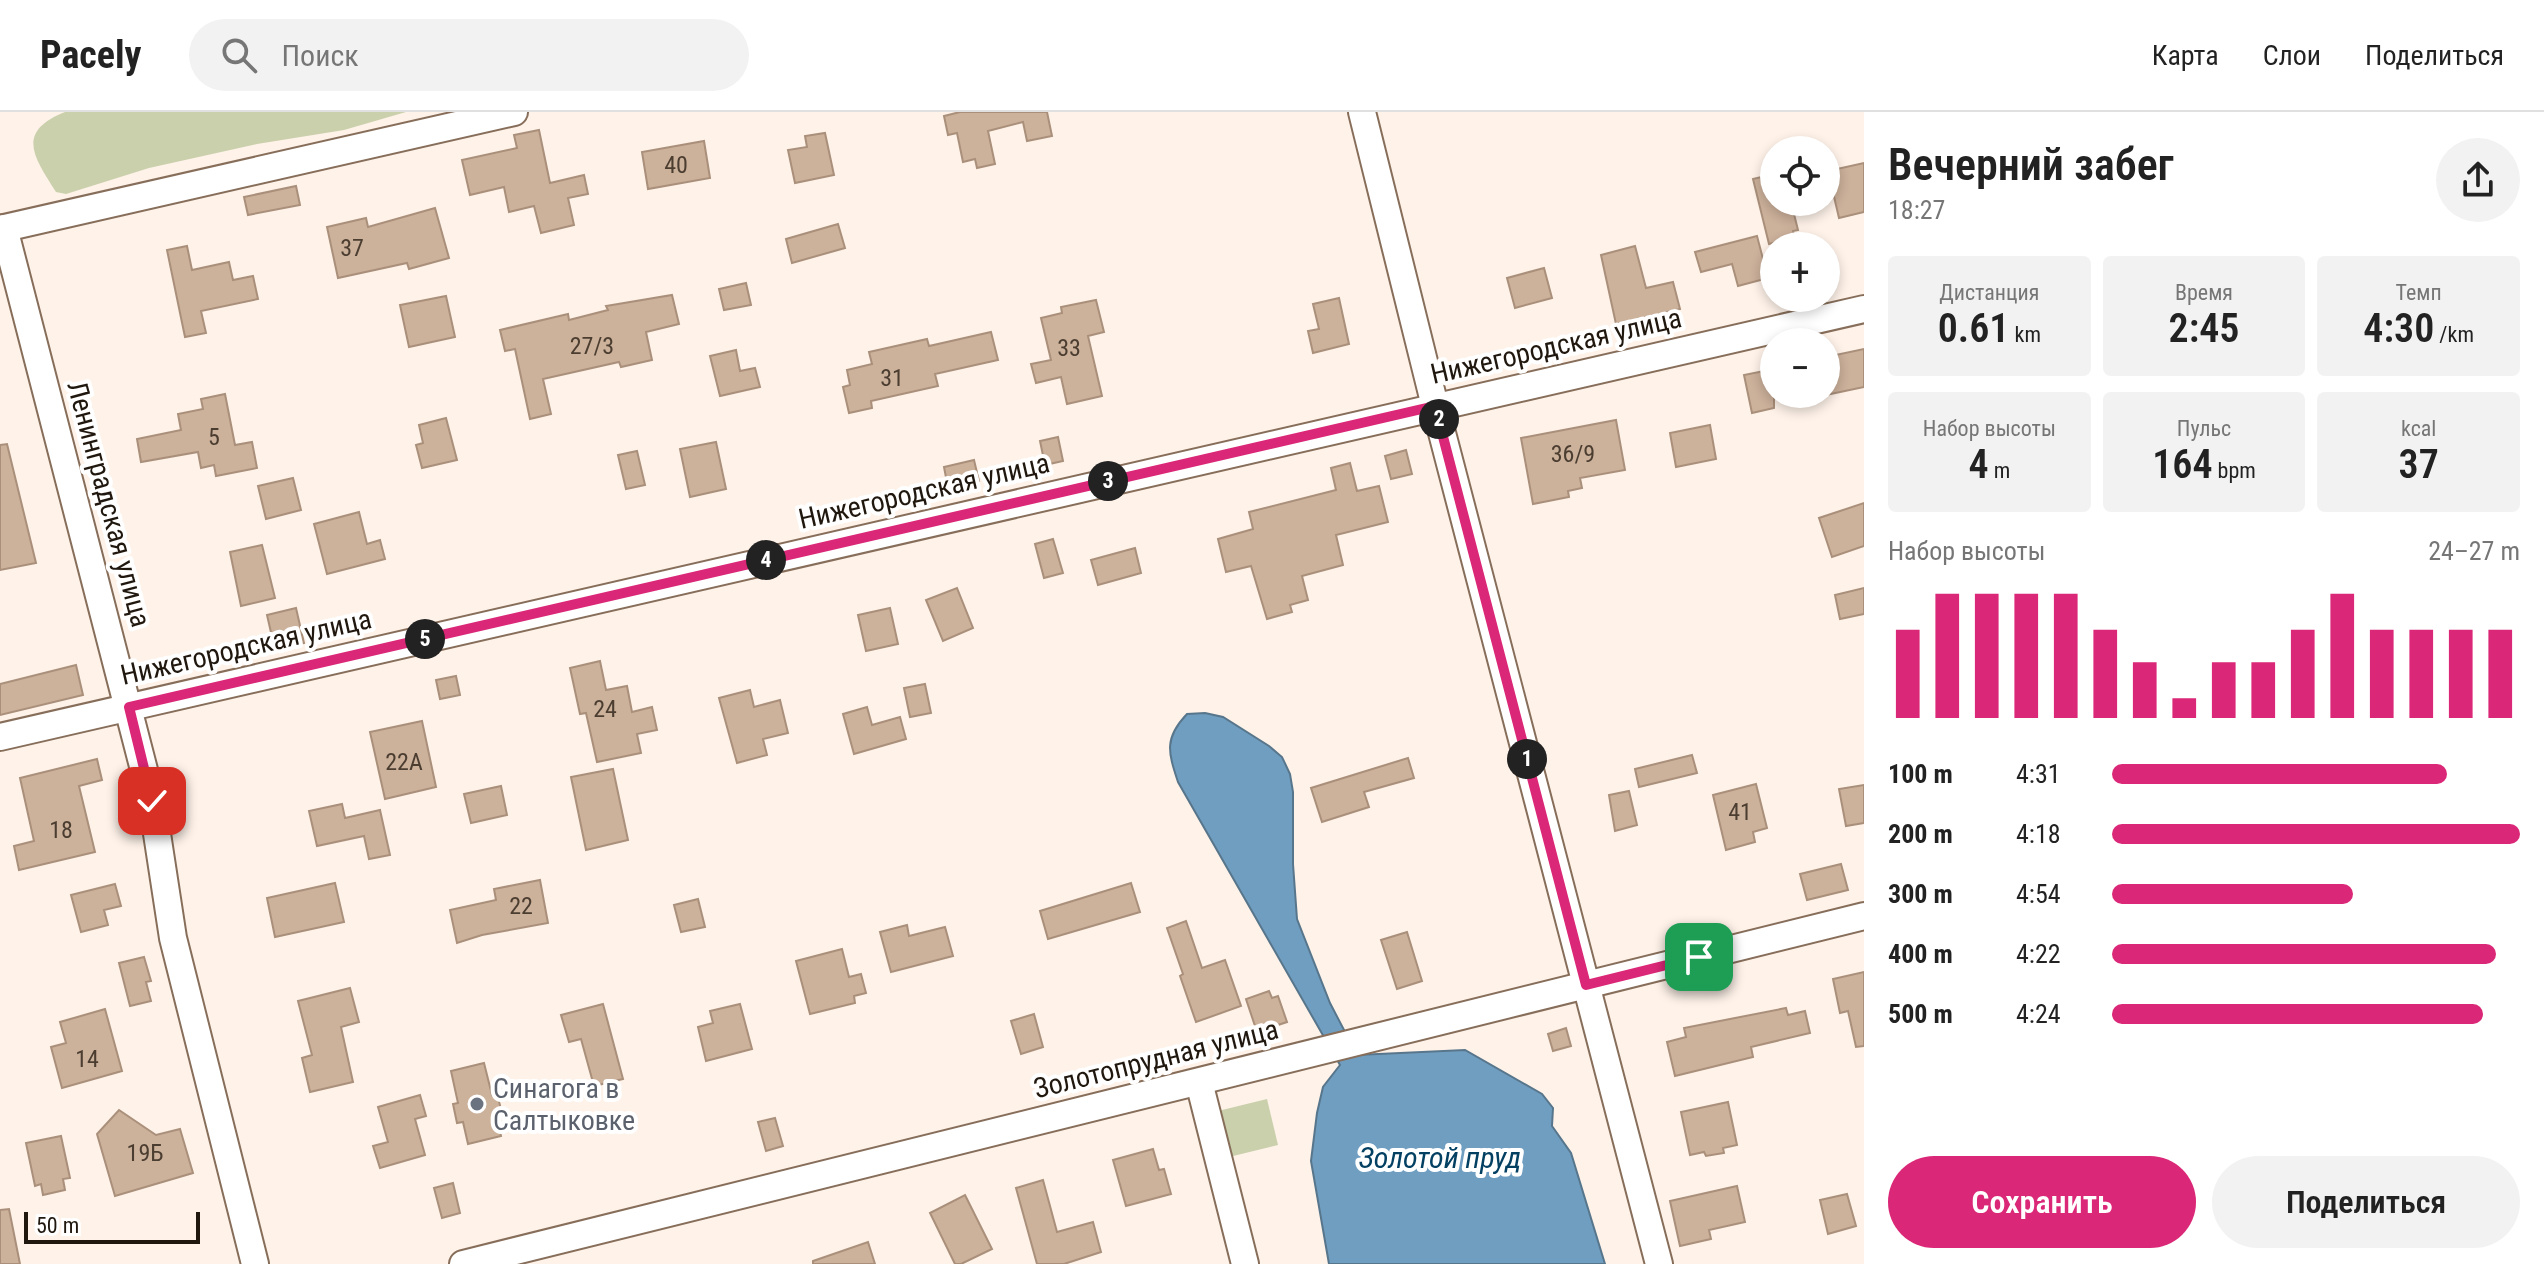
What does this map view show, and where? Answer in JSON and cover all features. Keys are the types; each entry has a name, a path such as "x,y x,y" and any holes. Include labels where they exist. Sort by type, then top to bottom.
{"street":[{"path":"2,229 514,112"},
{"path":"1362,112 1435,406 1659,1264"},
{"name":"Ленинградская улица","path":"2,229 152,801 173,938 255,1264"},
{"name":"Нижегородская улица","path":"0,737 1864,309"},
{"name":"Золотопрудная улица","path":"463,1264 1864,916"},
{"path":"1199,1082 1245,1264"}],"green space":[{"path":"65,112 406,112 344,130 257,144 149,168 66,194 56,192 41,168 34,146 34,137 39,128"},
{"path":"1267,1099 1278,1145 1229,1157 1218,1111"}],"water":[{"name":"Золотой пруд","path":"1205,713 1223,717 1269,746 1282,757 1290,774 1297,919 1330,1003 1357,1055 1465,1050 1542,1094 1553,1108 1552,1126 1571,1153 1605,1264 1329,1264 1311,1161 1323,1087 1340,1065 1178,782 1170,754 1171,738 1187,714"}],"building":[{"path":"960,112 1047,112 1052,136 1027,141 1023,122 988,131 995,164 977,168 975,159 963,162 957,133 948,135 944,116"},
{"path":"539,130 550,183 584,175 588,194 568,198 574,225 541,233 534,206 509,212 504,187 470,195 462,160 517,148 514,135"},
{"path":"825,133 834,175 795,183 788,150 807,147 805,136"},
{"path":"704,141 710,178 648,189 642,152"},
{"path":"1864,163 1864,212 1839,218 1840,168"},
{"path":"1760,177 1760,207 1753,179"},
{"path":"296,186 300,205 248,215 244,197"},
{"path":"435,208 449,258 409,269 407,263 338,278 327,227 366,218 368,227"},
{"path":"1762,216 1794,216 1798,230 1766,232"},
{"path":"838,224 845,248 792,263 786,239"},
{"path":"1757,236 1760,280 1738,286 1732,264 1701,272 1695,252"},
{"path":"187,246 192,270 229,262 233,280 253,276 258,299 201,311 206,333 185,337 167,250"},
{"path":"1635,246 1646,288 1673,282 1680,309 1616,324 1601,255"},
{"path":"1544,268 1552,298 1515,308 1507,278"},
{"path":"746,283 751,305 724,310 719,289"},
{"path":"672,295 679,324 646,332 652,360 621,367 619,362 543,379 551,414 530,419 515,349 505,351 500,330 568,314 569,320 608,310 606,306"},
{"path":"446,296 455,337 409,347 400,305"},
{"path":"1339,298 1349,344 1313,353 1308,331 1319,329 1313,304"},
{"path":"1096,300 1104,332 1088,336 1102,396 1067,404 1061,377 1036,383 1031,364 1051,360 1041,318 1062,313 1061,307"},
{"path":"991,332 998,360 935,374 938,386 871,401 872,408 849,413 843,387 850,385 847,370 872,364 869,352 927,339 929,346"},
{"path":"1864,349 1864,387 1840,392 1840,354"},
{"path":"736,350 740,371 755,368 760,387 720,396 710,356"},
{"path":"1760,372 1760,408 1774,408 1752,413 1744,375"},
{"path":"225,394 235,445 252,442 257,468 216,476 214,465 201,468 198,452 141,462 137,439 181,430 178,414 203,409 201,399"},
{"path":"446,418 457,460 422,468 416,445 423,443 419,425"},
{"path":"1616,420 1625,470 1580,478 1582,488 1568,491 1569,497 1533,504 1521,438"},
{"path":"1710,425 1716,459 1676,467 1670,433"},
{"path":"1058,437 1063,461 1045,465 1040,441"},
{"path":"716,442 726,489 690,497 680,449"},
{"path":"7,444 36,563 0,570 0,445"},
{"path":"1406,450 1412,474 1391,479 1385,456"},
{"path":"637,451 645,485 626,489 618,455"},
{"path":"974,460 979,481 948,488 944,467"},
{"path":"1350,463 1357,491 1379,486 1388,522 1336,535 1343,565 1302,576 1308,600 1290,605 1292,612 1267,619 1251,566 1226,572 1218,539 1253,529 1249,512 1336,490 1331,468"},
{"path":"293,478 301,510 266,519 258,486"},
{"path":"1864,503 1864,546 1832,557 1819,518"},
{"path":"359,512 367,544 380,540 385,559 327,574 314,524"},
{"path":"1053,539 1063,573 1044,578 1035,544"},
{"path":"262,545 275,598 241,606 230,552"},
{"path":"1135,548 1141,573 1098,585 1091,560"},
{"path":"957,588 973,628 943,641 926,600"},
{"path":"1864,588 1864,614 1840,619 1835,595"},
{"path":"296,608 304,643 275,650 267,615"},
{"path":"890,608 898,644 866,651 858,615"},
{"path":"600,661 606,690 627,686 632,712 652,707 657,730 637,734 641,753 597,762 586,713 580,714 570,668"},
{"path":"76,665 83,695 0,715 0,684"},
{"path":"456,676 460,695 440,699 436,680"},
{"path":"925,684 931,713 910,717 904,688"},
{"path":"750,690 754,707 780,700 788,733 763,739 767,755 737,763 719,698"},
{"path":"867,707 872,725 900,717 906,739 854,754 843,714"},
{"path":"422,721 436,787 385,799 370,732"},
{"path":"1692,755 1697,773 1639,787 1635,769"},
{"path":"1408,758 1414,778 1364,792 1369,807 1322,822 1311,788"},
{"path":"97,759 102,780 79,786 95,852 19,870 14,846 34,841 20,778"},
{"path":"613,769 628,840 586,850 571,777"},
{"path":"1756,784 1767,828 1753,832 1755,842 1726,850 1713,795"},
{"path":"1864,785 1864,823 1846,826 1839,789"},
{"path":"501,786 507,815 471,823 464,794"},
{"path":"1629,791 1637,825 1615,831 1609,795"},
{"path":"342,804 345,818 380,810 390,855 369,859 364,836 317,846 309,811"},
{"path":"1841,864 1848,890 1807,900 1800,874"},
{"path":"540,880 548,923 482,935 457,943 450,910 496,900 494,889"},
{"path":"335,883 344,922 275,937 267,898"},
{"path":"1131,883 1140,912 1048,939 1040,911"},
{"path":"115,884 121,906 104,910 108,925 81,932 71,895"},
{"path":"698,899 705,927 681,932 674,905"},
{"path":"1186,921 1202,968 1225,960 1241,1006 1196,1022 1167,928"},
{"path":"907,925 909,936 945,927 953,956 891,972 880,932"},
{"path":"1407,932 1422,981 1397,989 1381,940"},
{"path":"842,949 849,977 861,974 866,993 854,996 855,1003 810,1014 796,961"},
{"path":"144,957 151,981 146,982 151,1001 130,1006 119,963"},
{"path":"1864,972 1864,1046 1856,1047 1848,1011 1840,1013 1833,979"},
{"path":"350,988 359,1022 341,1027 353,1082 310,1092 302,1058 312,1055 298,1001"},
{"path":"1269,991 1272,998 1278,996 1287,1022 1257,1032 1246,999"},
{"path":"603,1004 623,1079 594,1086 581,1039 569,1042 561,1015"},
{"path":"740,1004 752,1049 706,1061 698,1027 713,1023 710,1011"},
{"path":"1786,1008 1788,1015 1805,1011 1810,1033 1751,1047 1753,1057 1675,1076 1667,1042 1686,1037 1684,1028"},
{"path":"105,1009 122,1071 62,1088 51,1047 66,1043 60,1022"},
{"path":"1034,1014 1043,1047 1021,1054 1011,1021"},
{"path":"1566,1028 1571,1046 1553,1051 1548,1034"},
{"name":"Синагога в Салтыковке","path":"484,1063 492,1095 497,1094 502,1113 496,1114 501,1136 468,1144 463,1122 457,1123 453,1104 458,1103 451,1071"},
{"path":"420,1095 426,1116 415,1119 425,1155 380,1168 373,1146 388,1142 378,1107"},
{"path":"1728,1102 1737,1145 1723,1148 1724,1153 1690,1155 1681,1112"},
{"path":"119,1110 156,1135 180,1129 193,1173 115,1196 97,1134"},
{"path":"775,1118 783,1146 766,1151 758,1122"},
{"path":"61,1136 70,1178 63,1179 65,1190 43,1195 41,1184 35,1186 26,1143"},
{"path":"1153,1149 1159,1170 1164,1169 1171,1194 1126,1206 1113,1160"},
{"path":"1043,1180 1057,1232 1093,1222 1101,1252 1064,1264 1037,1264 1016,1188"},
{"path":"453,1183 460,1213 442,1218 434,1188"},
{"path":"1737,1186 1745,1222 1709,1230 1711,1239 1680,1246 1670,1201"},
{"path":"1847,1194 1856,1226 1828,1234 1820,1200"},
{"path":"965,1195 992,1249 955,1264 930,1213"},
{"path":"9,1209 20,1264 0,1264 0,1210"},
{"path":"868,1242 875,1264 813,1264 813,1261"}],"place":[{"name":"Синагога в Салтыковке","path":"477,1104"}],"route":[{"path":"152,801 129,707 1435,406 1586,985 1699,957"}]}
